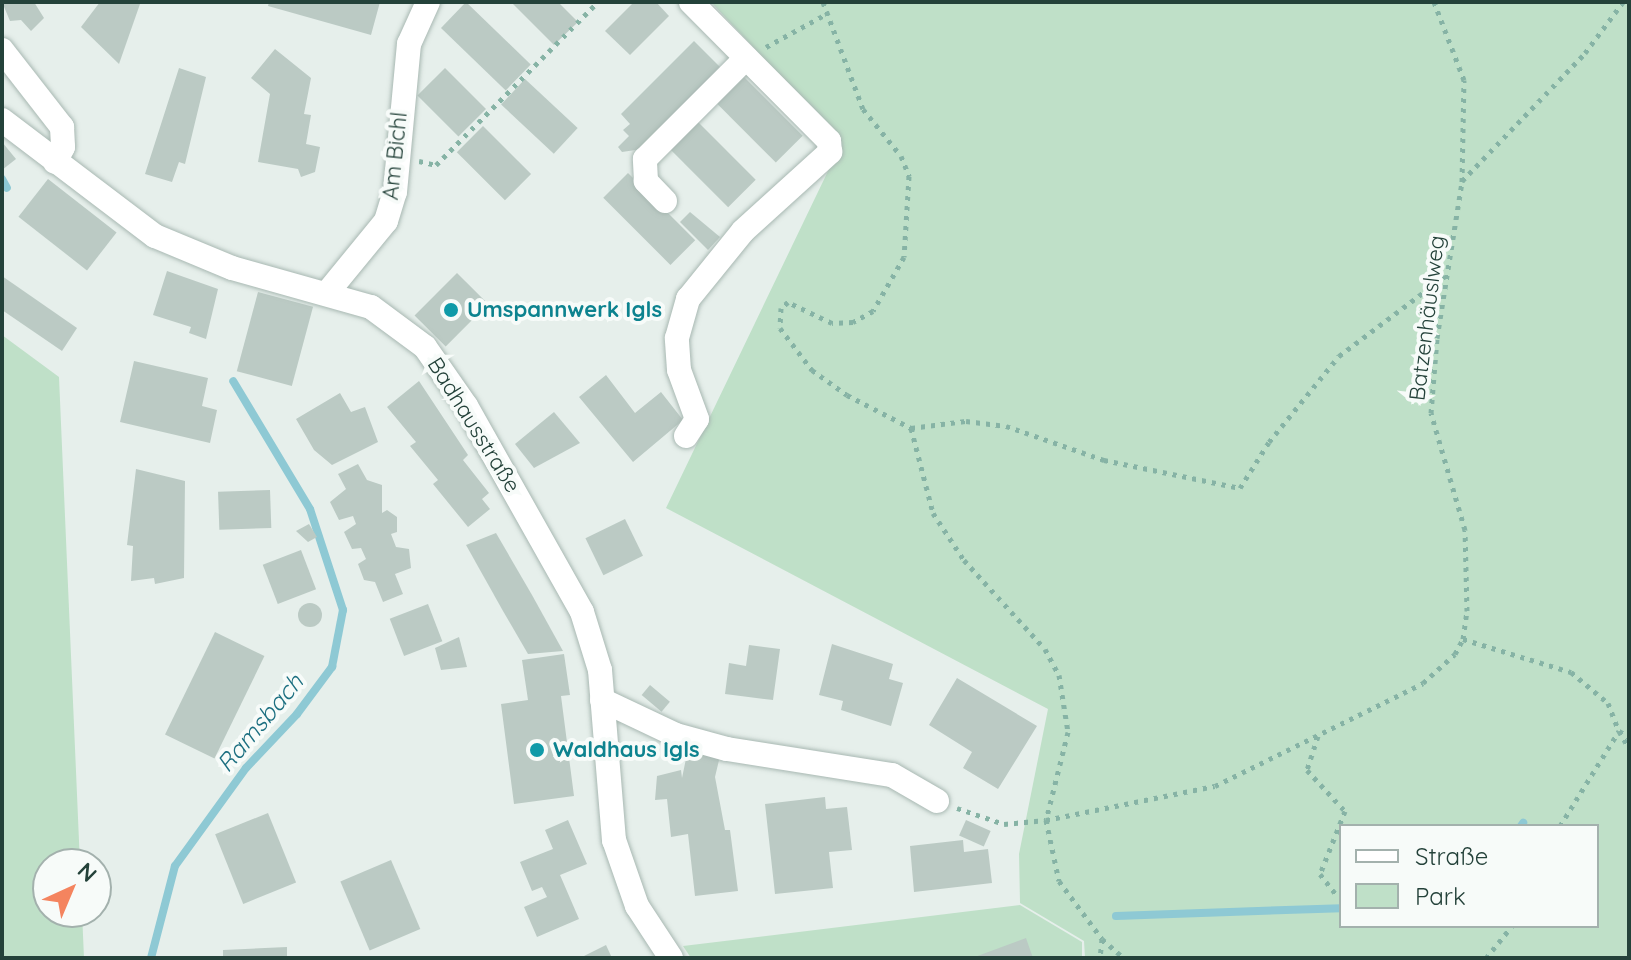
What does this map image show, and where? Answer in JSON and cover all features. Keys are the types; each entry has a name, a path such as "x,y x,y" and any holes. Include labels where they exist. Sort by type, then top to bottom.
{"street":[{"name":"Am Bichl","path":"327,293 386,221 395,192 396,155 409,44 428,2"},
{"path":"686,436 697,419 679,370 677,338 688,299 743,231 824,161 829,141 691,2"},
{"path":"2,50 62,127 63,147 55,162"},
{"path":"665,201 646,181 645,159 746,58"},
{"name":"Badhausstraße","path":"2,120 155,236 242,271 327,293 395,321 425,347 446,376 574,595 596,653 614,840 637,906 671,958"},
{"path":"602,700 676,735 727,749 892,775 937,801"}],"path":[{"path":"396,155 436,165 598,2"},
{"path":"823,2 863,109 901,156 909,176 904,257 873,311 853,322 832,323 788,302 781,308 780,328 812,370 847,395 911,428 966,421 1006,426 1104,460 1240,488 1269,442 1339,356 1445,276"},
{"name":"Batzenhäuslweg","path":"1434,2 1464,80 1462,182 1445,276 1431,413 1465,530 1463,639"},
{"path":"1462,182 1585,53 1623,2"},
{"path":"746,58 828,13"},
{"path":"911,428 933,513 964,560 1045,649 1059,675 1068,732 1046,820 1059,881 1102,939 1124,958"},
{"path":"937,801 1004,824 1046,820 1215,786 1423,683 1441,670 1463,639 1571,672 1608,703 1629,748"},
{"path":"1619,731 1629,737"},
{"path":"1561,824 1619,731"},
{"path":"1318,735 1307,770 1345,811 1340,824"},
{"path":"1337,896 1320,874 1339,826"},
{"path":"1486,958 1510,928"},
{"path":"1100,958 1102,939"}],"green space":[{"path":"711,2 1629,2 1629,958 1085,958 1084,941 1020,903 1019,854 1048,709 666,508 842,142"},
{"path":"2,335 59,377 79,848 32,848 32,928 83,928 84,958 2,958"},
{"path":"1020,905 1082,942 1082,958 691,958 683,946"}],"building":[{"path":"2,2 34,2 44,18 31,31 21,20 10,21"},
{"path":"100,2 140,4 119,64 81,27"},
{"path":"269,2 380,2 371,35 268,6"},
{"path":"466,2 531,65 506,90 441,28"},
{"path":"511,2 558,2 578,22 554,45"},
{"path":"634,2 656,2 669,16 630,55 605,31"},
{"path":"694,41 722,69 642,149 622,152 618,147 629,136 623,130 630,124 621,114"},
{"path":"275,49 311,78 304,114 311,115 306,144 320,147 315,172 301,177 298,169 258,162 270,94 251,78"},
{"path":"179,68 206,77 185,164 179,162 172,182 145,174"},
{"path":"445,68 486,109 458,137 417,96"},
{"path":"744,77 803,136 776,163 717,104"},
{"path":"525,79 578,128 554,154 501,105"},
{"path":"697,121 756,180 728,207 669,149"},
{"path":"483,126 531,174 505,200 457,152"},
{"path":"2,142 16,159 2,170"},
{"path":"628,173 695,240 670,265 603,198"},
{"path":"48,179 117,233 87,270 18,217"},
{"path":"690,212 720,237 708,250 680,222"},
{"path":"167,271 218,289 206,339 189,333 191,327 153,315"},
{"name":"Umspannwerk Igls","path":"457,273 488,304 446,347 415,315"},
{"path":"2,276 77,328 62,351 2,310"},
{"path":"258,292 313,307 292,386 237,371"},
{"path":"134,361 208,378 202,406 217,410 210,443 120,422"},
{"path":"606,375 635,413 661,392 683,420 633,462 579,397"},
{"path":"419,381 468,455 463,460 489,493 482,499 490,509 468,527 433,484 438,480 410,446 416,442 387,407"},
{"path":"340,393 351,412 365,407 378,442 332,465 314,450 296,419"},
{"path":"554,412 580,443 534,468 515,444"},
{"path":"358,464 367,480 382,485 382,513 387,510 397,517 397,532 391,534 396,547 409,549 411,568 395,574 403,594 383,602 375,582 364,580 358,564 366,559 361,548 352,549 344,532 356,524 353,516 339,520 330,502 346,489 338,474"},
{"path":"136,469 185,481 184,578 155,584 154,578 131,581 133,546 127,545"},
{"path":"270,490 271,528 219,530 218,492"},
{"path":"625,519 643,556 603,575 585,538"},
{"path":"309,524 317,537 308,542 296,531"},
{"path":"496,533 563,651 528,654 503,611 466,545"},
{"path":"301,550 316,589 278,604 263,565"},
{"path":"310,603 319,606 322,615 319,624 310,627 301,624 298,615 301,606"},
{"path":"428,604 442,641 404,656 390,619"},
{"path":"215,632 264,656 214,759 165,734"},
{"path":"459,637 467,667 441,670 435,648"},
{"path":"832,644 893,664 889,679 903,683 891,726 841,710 843,701 819,695"},
{"path":"749,645 780,649 773,700 725,694 729,663 746,666"},
{"name":"Waldhaus Igls","path":"564,654 570,695 561,696 574,796 514,804 501,704 528,700 522,660"},
{"path":"957,678 1037,726 998,789 963,768 972,752 929,725"},
{"path":"650,685 670,702 662,712 642,695"},
{"path":"688,749 720,756 715,777 725,830 730,830 738,891 695,896 688,834 671,837 667,799 655,800 657,776 681,770 682,778"},
{"path":"825,797 826,809 847,807 852,850 829,852 833,888 775,894 765,804"},
{"path":"268,813 296,883 243,904 215,834"},
{"path":"568,820 587,864 560,875 579,919 537,937 524,907 547,897 542,887 532,891 520,862 553,849 545,830"},
{"path":"966,820 991,831 984,847 959,836"},
{"path":"963,840 964,852 988,849 992,883 914,892 910,846"},
{"path":"391,860 420,929 370,951 340,881"},
{"path":"1026,938 1033,958 972,958"},
{"path":"606,945 612,958 580,958"},
{"path":"287,947 287,958 223,958 223,950"}],"waterway":[{"name":"Ramsbach","path":"2,179 7,188"},
{"name":"Ramsbach","path":"151,958 175,866 246,768 297,714 332,667 343,610 310,509 233,381"},
{"path":"1116,916 1339,908"}],"place":[{"name":"Umspannwerk Igls","path":"451,310"},
{"name":"Waldhaus Igls","path":"537,750"}]}
